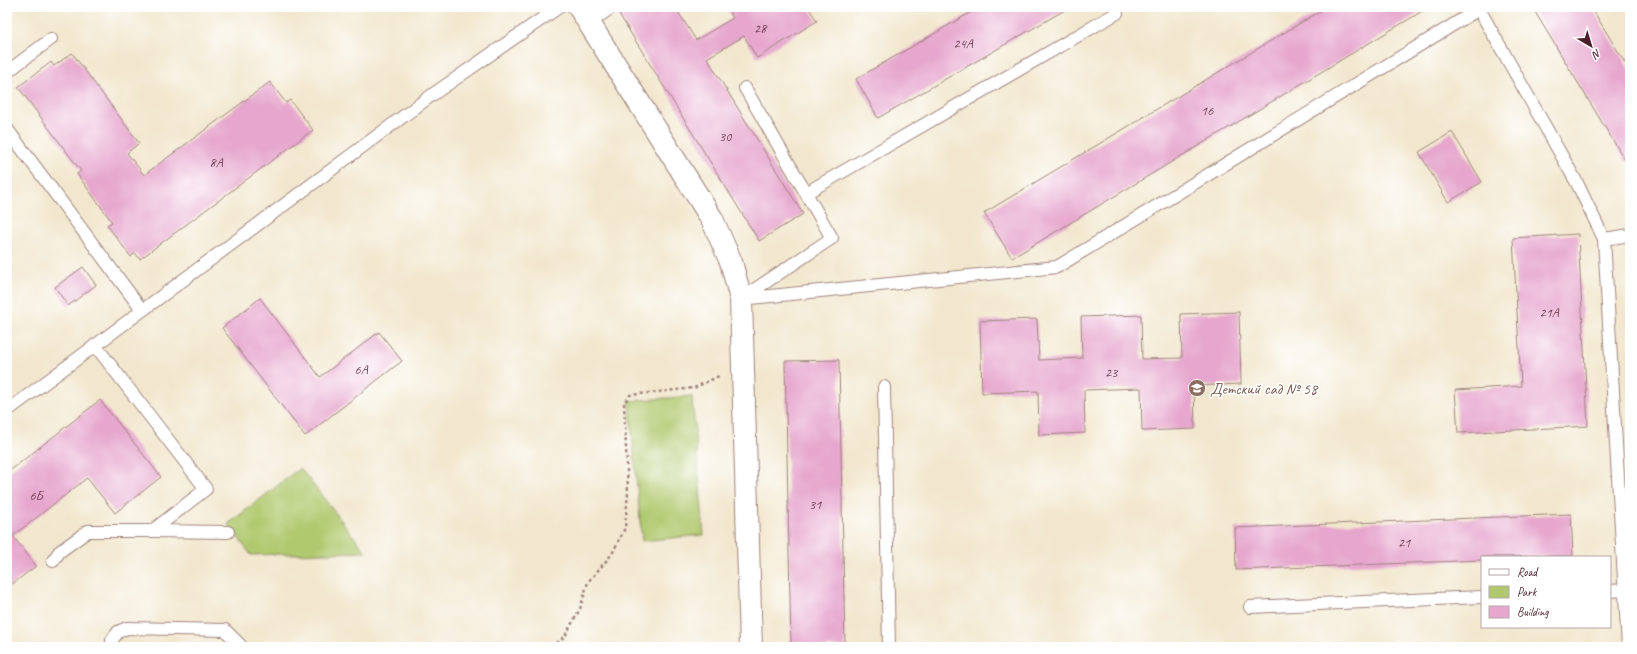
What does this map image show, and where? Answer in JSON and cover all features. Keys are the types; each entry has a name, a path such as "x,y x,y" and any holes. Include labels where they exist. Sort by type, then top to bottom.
{"street":[{"path":"584,15 712,219 731,262 740,299 751,647"}],"lane":[{"path":"7,411 432,95 558,7"},
{"path":"584,15 612,7"},
{"path":"740,299 1056,267 1479,8 1577,183 1604,239 1628,647"},
{"path":"806,193 1117,13"},
{"path":"7,72 51,39"},
{"path":"740,299 832,238 745,88"},
{"path":"7,128 142,310"},
{"path":"1604,239 1630,235"},
{"path":"95,345 206,489 152,531"},
{"path":"884,387 889,647"},
{"path":"53,561 59,552 88,531 228,532"},
{"path":"1611,591 1624,590"},
{"path":"1250,607 1481,597"},
{"path":"112,647 112,640 118,632 127,628 225,630 242,647"}],"path":[{"path":"552,647 565,636 580,609 588,582 612,554 625,528 628,492 624,403 630,395 694,388 742,364"}],"green space":[{"path":"692,396 704,535 642,541 629,401"},
{"path":"300,468 366,552 251,555 228,524"}],"building":[{"path":"629,7 675,7 696,40 733,18 726,7 808,7 817,21 757,58 744,36 707,58 803,214 759,241 619,14"},
{"path":"980,7 1070,7 878,118 856,79"},
{"path":"1327,7 1429,7 1012,258 984,213"},
{"path":"1532,7 1591,7 1630,71 1630,160 1626,162"},
{"path":"72,53 139,143 127,153 144,175 270,82 286,103 290,100 313,130 140,259 135,253 131,257 107,225 112,222 77,174 81,171 18,87 51,62 54,66"},
{"path":"1452,132 1482,182 1448,202 1419,152"},
{"path":"1578,234 1588,426 1458,433 1455,390 1521,386 1513,238"},
{"path":"83,267 96,285 68,306 55,287"},
{"path":"260,298 320,377 379,332 402,361 305,436 222,328"},
{"path":"1239,312 1241,384 1194,386 1195,429 1142,431 1141,388 1084,390 1085,433 1039,435 1038,391 982,393 980,321 1037,319 1039,360 1082,358 1081,317 1141,315 1142,359 1182,358 1181,314"},
{"path":"839,360 845,647 791,647 785,361"},
{"path":"100,400 161,477 115,513 87,478 13,536 36,566 7,588 7,473"},
{"path":"1571,514 1573,556 1481,556 1481,560 1236,570 1235,528"}],"place":[{"name":"Детский сад № 58","path":"1197,388"}]}
